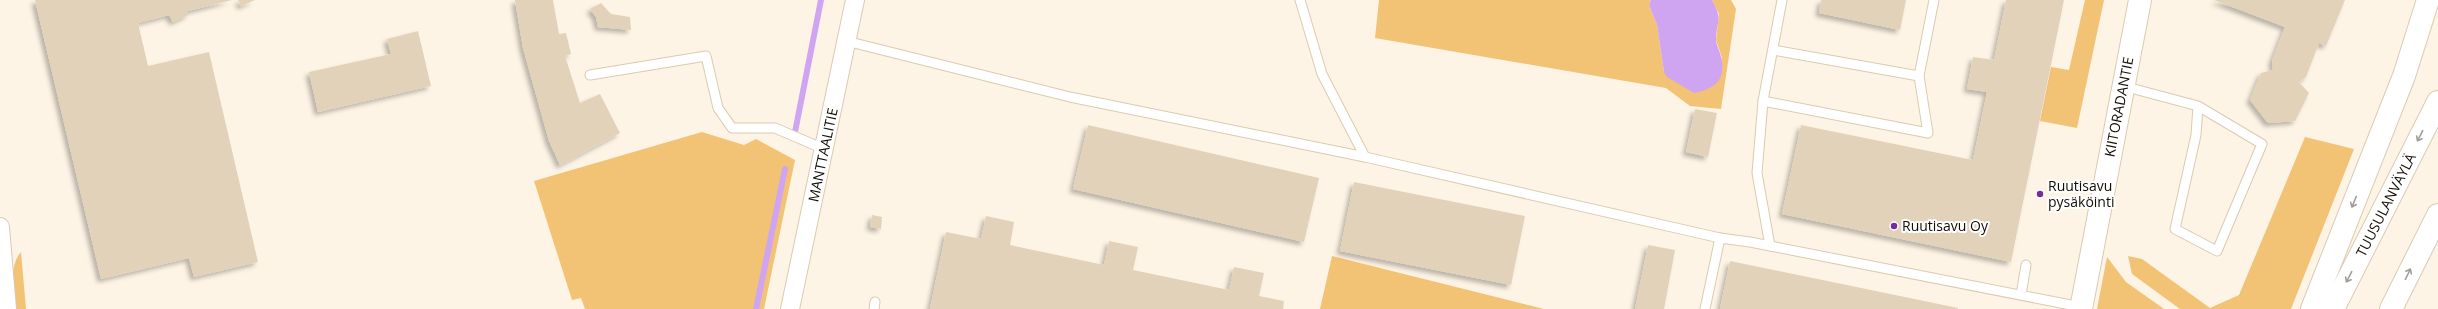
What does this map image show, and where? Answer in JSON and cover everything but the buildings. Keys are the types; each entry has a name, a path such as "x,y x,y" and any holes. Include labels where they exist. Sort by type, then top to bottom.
{"main road":[{"name":"KIITORADANTIE","path":"2081,308 2140,0"},
{"path":"2312,309 2432,5"},
{"name":"TUUSULANVÄYLÄ","path":"2333,309 2438,102"},
{"path":"2391,309 2438,215"}],"street":[{"name":"MANTTAALITIE","path":"790,309 855,0"},
{"path":"0,227 6,309"}],"lane":[{"path":"1300,0 1322,74 1365,157"},
{"path":"1770,246 1757,173 1763,101 1782,0"},
{"path":"1763,101 1928,132 1919,76 1934,0"},
{"path":"846,41 1070,96 1365,157 1720,238 1770,246 2081,308"},
{"path":"1773,50 1919,76"},
{"path":"590,75 706,56 718,108 732,128 775,128 824,149"},
{"path":"2123,86 2198,106 2262,144 2218,251 2175,229 2196,135 2198,106"},
{"path":"1705,309 1720,238"},
{"path":"2020,295 2026,265"}],"shaded area":[{"path":"1379,0 1651,0 1649,5 1657,25 1664,72 1722,58 1716,40 1719,14 1712,0 1731,0 1736,9 1721,109 1690,106 1666,88 1375,38"},
{"path":"1651,0 1712,0 1718,16 1716,41 1722,65 1720,77 1713,86 1694,93 1667,77 1664,72 1657,25 1649,5"},
{"path":"2085,0 2104,0 2077,128 2040,121 2051,67 2069,70"},
{"path":"702,132 744,145 756,139 795,160 764,309 585,309 581,298 572,300 534,181"},
{"path":"2305,137 2354,149 2291,309 2180,309 2132,274 2128,256 2142,259 2210,308 2239,295"},
{"path":"21,252 26,309 16,309 13,287 13,272 14,265"},
{"path":"1332,256 1544,309 1320,309"},
{"path":"2107,257 2126,282 2164,309 2097,309"}],"waterway":[{"path":"795,132 821,0"},
{"path":"756,309 785,169"}],"place":[{"name":"Ruutisavu pysäköinti","path":"2040,194"},
{"name":"Ruutisavu Oy","path":"1894,226"}]}
